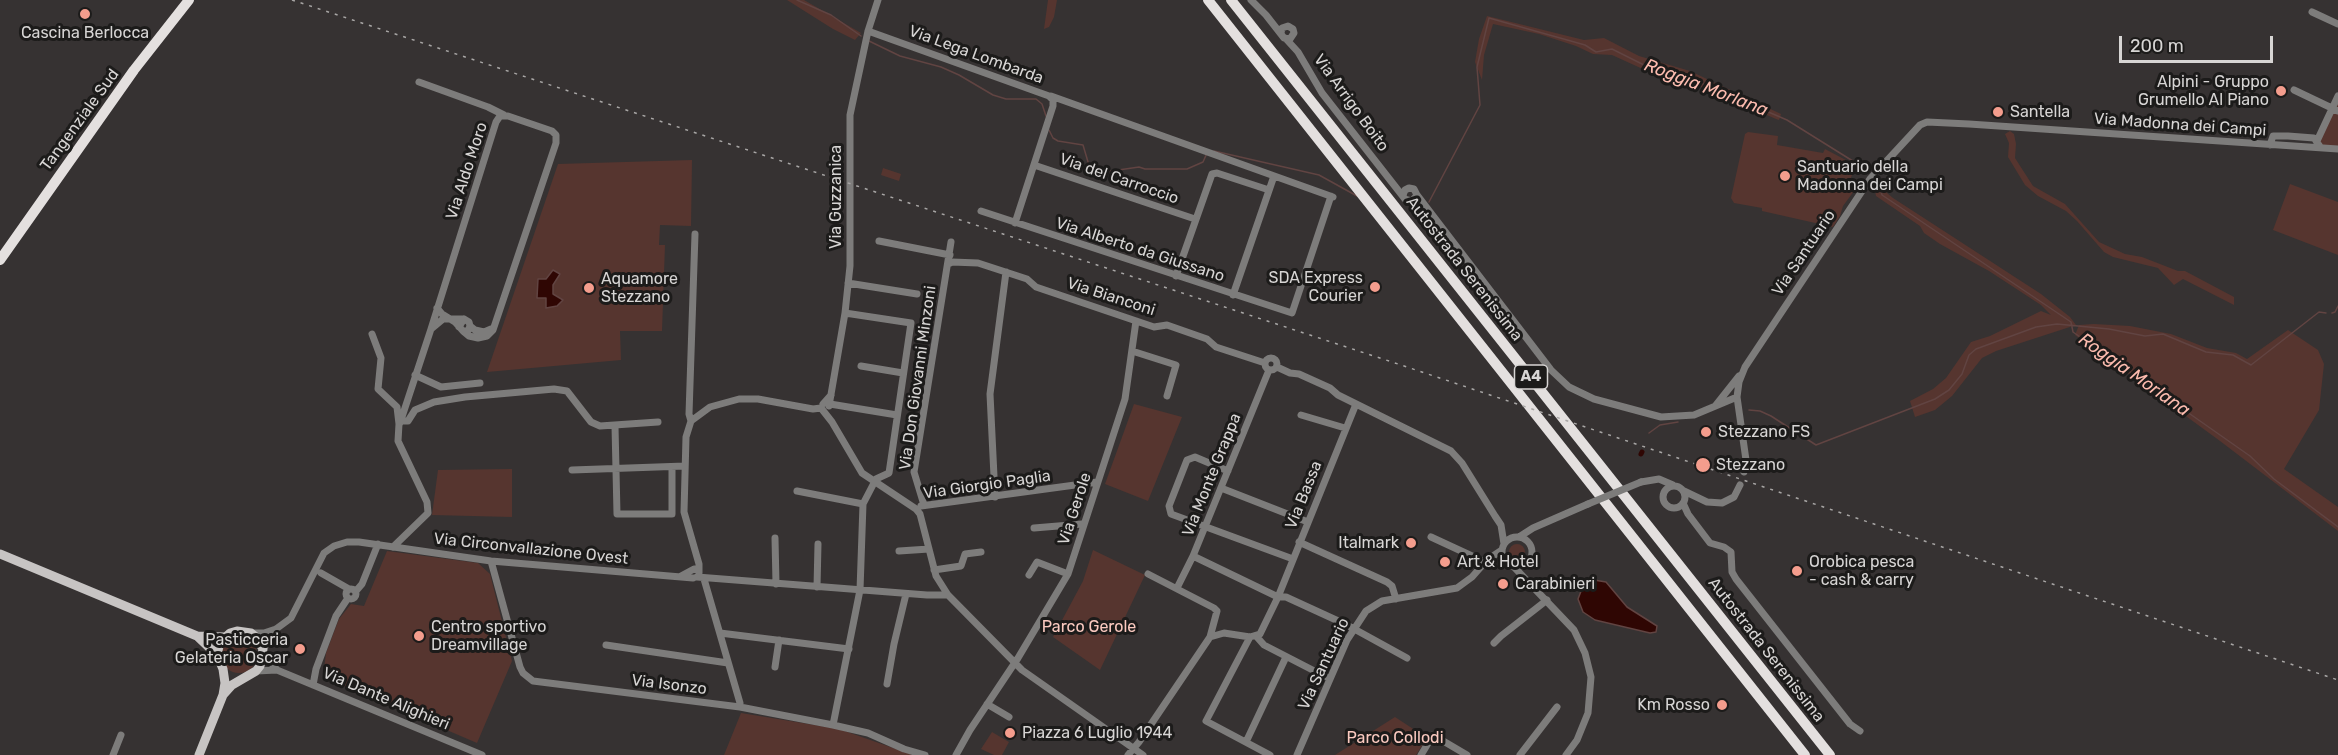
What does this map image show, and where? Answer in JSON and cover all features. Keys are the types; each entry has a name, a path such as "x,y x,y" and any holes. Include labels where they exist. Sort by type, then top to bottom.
{"highway":[{"name":"Tangenziale Sud","path":"0,260 134,70 189,0"},
{"name":"Autostrada Serenissima","path":"1208,0 1805,755"},
{"name":"Autostrada Serenissima","path":"1232,0 1830,755"}],"main road":[{"path":"0,554 197,636 225,637 237,631 251,633 256,637 263,651 263,660 256,671 243,677 223,695"},
{"path":"197,636 217,655 223,669 225,683 223,695 199,755"},
{"path":"217,655 218,648 225,637"},
{"path":"223,669 229,674 243,677"}],"street":[{"name":"Via Guzzanica","path":"827,406 845,314 848,283 849,126 868,31 878,0"},
{"name":"Via Arrigo Boito","path":"1251,0 1281,33 1290,38 1323,93 1383,170 1405,192 1406,200 1414,198"},
{"path":"2312,12 2338,24"},
{"name":"Via Arrigo Boito","path":"1266,15 1293,28 1290,38"},
{"path":"1281,33 1286,26"},
{"name":"Via Lega Lombarda","path":"868,31 1049,96 1053,100 1016,223"},
{"path":"419,82 504,115"},
{"path":"2294,90 2335,110"},
{"path":"1049,96 1274,176 1233,296"},
{"path":"2319,145 2335,110 2338,96"},
{"name":"Via Aldo Moro","path":"400,422 496,122 500,116 504,115 552,131 556,138 496,322"},
{"name":"Via Santuario","path":"1744,472 1746,460 1737,397 1739,382 1745,366 1874,174 1915,130 1927,122 2020,128"},
{"name":"Via Madonna dei Campi","path":"2020,128 2270,145 2319,145 2338,149"},
{"name":"Via del Carroccio","path":"1034,165 1195,219"},
{"path":"1176,276 1212,174 1217,173 1269,190"},
{"name":"Via Alberto da Giussano","path":"981,211 1233,296 1292,313 1332,197 1274,176"},
{"name":"Via Arrigo Boito","path":"1405,192 1414,189 1414,198 1436,219 1551,370 1569,387 1594,399 1661,417 1694,415 1737,397"},
{"path":"695,234 689,396 691,421 686,437 685,518 697,559 698,574 720,633 740,707"},
{"path":"879,241 950,255"},
{"name":"Via Don Giovanni Minzoni","path":"924,505 914,472 951,242"},
{"name":"Via Bianconi","path":"948,264 952,262 978,263 1027,279 1036,287 1154,327 1167,325 1207,339 1216,347 1267,366 1267,360 1273,358 1277,367 1330,388 1338,395 1451,451 1462,463 1501,525 1517,537"},
{"path":"995,498 990,394 1006,272"},
{"path":"848,283 917,294"},
{"path":"437,308 469,336 478,338 487,336 493,330 496,322"},
{"path":"834,725 860,590 863,504 876,478 889,473 911,323 845,314"},
{"path":"430,329 436,322 449,318 464,319 476,330 484,332 490,330 496,322"},
{"path":"461,329 464,319"},
{"name":"Via Gerole","path":"956,755 1015,664 1068,574 1125,399 1136,321"},
{"path":"461,329 468,331 470,326"},
{"path":"372,334 381,358 378,389 397,407 400,422 398,441 427,502 428,513 393,547"},
{"path":"1132,351 1176,365 1167,396"},
{"path":"861,366 903,373"},
{"path":"1267,366 1272,370 1277,367"},
{"name":"Via Monte Grappa","path":"1178,588 1228,471 1267,366"},
{"path":"1738,412 1721,402 1745,366"},
{"path":"415,375 441,387 480,383"},
{"path":"400,422 408,421 415,410 434,402 554,389 567,391 591,422 600,426 658,422"},
{"path":"691,421 710,407 739,399 758,399 813,409 827,406 897,415"},
{"name":"Via Bassa","path":"1245,742 1206,722 1253,637 1262,630 1278,597 1356,404"},
{"path":"827,406 832,422 862,473 916,509 923,522 938,581 948,595 1015,664 1131,752 1143,755"},
{"path":"1301,415 1345,428"},
{"path":"615,426 617,514 672,514 672,468"},
{"path":"1228,471 1195,458 1187,460 1169,506 1171,514 1293,559"},
{"path":"572,470 685,466"},
{"path":"1655,480 1665,504 1688,514"},
{"name":"Via Santuario","path":"1297,755 1353,628 1371,606 1457,588 1517,537 1641,482 1655,480 1713,503 1722,503 1734,497 1740,485"},
{"name":"Via Giorgio Paglia","path":"916,509 924,505 995,498 1097,482"},
{"path":"1663,495 1669,487 1675,486"},
{"path":"1221,488 1309,519"},
{"path":"798,491 863,504"},
{"path":"1684,491 1684,502 1688,514 1710,543 1724,547 1731,552 1732,572 1736,579 1850,724 1860,731"},
{"name":"Via Santuario","path":"1674,508 1684,502 1700,498"},
{"path":"1034,528 1083,524"},
{"name":"Via Santuario","path":"1528,542 1534,531 1544,524"},
{"name":"Via Bianconi","path":"1501,525 1503,547"},
{"path":"1431,537 1486,561 1504,560 1530,582 1574,630 1585,652 1591,678 1588,713 1577,740 1566,755"},
{"path":"1517,537 1528,542 1532,554 1527,564 1530,582"},
{"path":"775,538 776,584"},
{"name":"Via Circonvallazione Ovest","path":"263,651 276,629 291,618 295,612 314,568 324,553 346,542 378,544 491,561 681,576 698,574 776,584 948,595"},
{"path":"1299,542 1387,582 1392,586 1396,599"},
{"path":"313,685 316,669 336,616 348,598 346,593 362,584 378,544"},
{"path":"817,587 818,544"},
{"path":"1503,547 1504,560"},
{"path":"899,551 929,549"},
{"path":"934,570 961,566 965,554 981,552"},
{"path":"1193,556 1278,597 1286,597 1353,628 1407,658"},
{"name":"Via Isonzo","path":"491,561 520,667 523,673 533,681 740,707 868,733 904,749 926,755"},
{"path":"1029,575 1037,562 1068,574"},
{"path":"1514,567 1527,564"},
{"path":"321,573 353,590"},
{"path":"1131,752 1210,637 1217,611 1178,588 1148,574"},
{"path":"887,684 906,594"},
{"path":"1494,643 1547,600"},
{"path":"251,633 264,633 276,629"},
{"path":"720,633 849,649"},
{"path":"1210,637 1224,633 1253,637 1330,679"},
{"path":"775,667 779,640"},
{"path":"606,645 728,663"},
{"name":"Via Dante Alighieri","path":"263,651 277,670"},
{"path":"1270,755 1245,742 1287,657"},
{"path":"301,680 316,669"},
{"name":"Via Dante Alighieri","path":"256,671 277,670 482,755"},
{"path":"987,704 1009,717"},
{"path":"1520,755 1557,707"},
{"path":"113,755 121,735"},
{"path":"1421,755 1433,735 1467,755"}],"green space":[{"path":"787,0 804,0 861,33 855,40"},
{"path":"1048,0 1057,0 1054,17 1049,27 1044,29"},
{"path":"1487,16 1584,40 1604,38 1639,56 1690,71 1781,114 1779,120 1746,106 1742,108 1687,80 1667,80 1612,55 1593,54 1539,34 1493,24 1484,55 1482,80 1475,62 1479,39"},
{"path":"2338,94 2338,149 2318,146"},
{"path":"2010,131 2014,134 2016,144 2015,158 2033,186 2065,204 2099,242 2125,254 2142,257 2178,271 2185,271 2234,297 2234,305 2183,279 2174,285 2158,268 2113,257 2104,252 2066,211 2038,196 2025,185 2008,157 2009,143 2005,134"},
{"path":"1748,132 1778,136 1777,145 1823,153 1825,149 1857,166 1851,177 1854,191 1843,206 1833,227 1734,203 1731,198 1745,134"},
{"name":"Aquamore Stezzano","path":"692,160 691,226 660,225 659,245 665,245 662,331 620,331 621,360 487,372 558,164"},
{"path":"883,168 901,174 899,181 881,175"},
{"path":"1878,177 1887,193 1893,198 2041,294 2070,317 2076,325 1996,351 1982,358 1952,396 1935,410 1915,417 1910,401 1933,389 1946,378 1971,342 1990,336 2041,311 2051,315 2041,305 1989,271 1940,244 1924,233 1920,226 1876,196 1874,185"},
{"path":"2290,184 2338,202 2338,255 2273,230"},
{"path":"2079,325 2130,326 2171,334 2207,348 2236,353 2247,359 2288,330 2318,350 2324,364 2319,410 2284,469 2338,507 2338,531 2075,335"},
{"path":"1134,404 1182,417 1148,501 1105,484"},
{"path":"512,469 512,517 432,515 438,470"},
{"path":"1514,544 1520,544 1525,552 1523,558 1514,560 1509,555 1509,549"},
{"name":"Parco Gerole","path":"1093,550 1145,575 1100,670 1053,637 1083,581"},
{"name":"Centro sportivo Dreamvillage","path":"387,551 478,563 490,574 512,661 477,743 323,677 326,653 339,619 351,604 364,606"},
{"path":"239,637 252,642 257,655 252,668 239,673 226,668 221,655 226,642"},
{"path":"741,713 839,729 913,755 724,755"},
{"name":"Parco Collodi","path":"1395,717 1427,738 1416,755 1335,755"},
{"path":"992,732 1009,742 1002,755 994,755 981,749"}],"shaded area":[{"path":"553,270 560,274 553,285 553,294 563,300 557,306 546,308 546,298 537,298 538,279 546,279"},
{"path":"1594,580 1606,582 1627,607 1657,626 1656,632 1650,633 1595,620 1583,612 1578,599 1583,586"}],"waterway":[{"name":"Roggia Morlana","path":"797,0 831,15 861,36"},
{"name":"Roggia Morlana","path":"1429,202 1480,105 1477,67 1489,18 1585,45 1596,52 1612,49 1664,75 1682,75 1787,120 1864,168"},
{"name":"Roggia Morlana","path":"869,41 900,56 941,67 993,95 1006,99 1036,99 1042,104 1046,116"},
{"name":"Roggia Morlana","path":"1049,130 1053,138 1058,141 1083,145 1091,172 1139,167 1187,169 1203,162 1207,153"},
{"name":"Roggia Morlana","path":"1214,151 1319,175 1357,196"},
{"name":"Roggia Morlana","path":"1878,181 1882,195 2071,322 2073,332 2250,456 2274,479 2338,527"},
{"name":"Roggia Morlana","path":"2332,313 2338,306"},
{"path":"1749,410 1760,411 1771,416 1816,445 1935,399 1949,390 1962,374 1969,355 1976,349 2036,327 2057,324 2109,329 2145,336 2163,334 2206,352 2233,355 2251,365 2319,312 2326,313"},
{"name":"Roggia Morlana","path":"1649,433 1660,425 1678,422"}],"railway":[{"path":"292,0 1401,365 2338,680"}],"place":[{"name":"Cascina Berlocca","path":"85,14"},
{"name":"Alpini - Gruppo Grumello Al Piano","path":"2281,91"},
{"name":"Santella","path":"1998,112"},
{"name":"Santuario della Madonna dei Campi","path":"1785,176"},
{"name":"SDA Express Courier","path":"1375,287"},
{"name":"Aquamore Stezzano","path":"589,288"},
{"name":"Stezzano FS","path":"1706,432"},
{"name":"Stezzano","path":"1703,465"},
{"name":"Italmark","path":"1411,543"},
{"name":"Art & Hotel","path":"1445,562"},
{"name":"Orobica pesca - cash & carry","path":"1797,571"},
{"name":"Carabinieri","path":"1503,584"},
{"name":"Centro sportivo Dreamvillage","path":"419,636"},
{"name":"Pasticceria Gelateria Oscar","path":"300,649"},
{"name":"Km Rosso","path":"1722,705"},
{"name":"Piazza 6 Luglio 1944","path":"1010,733"}]}
